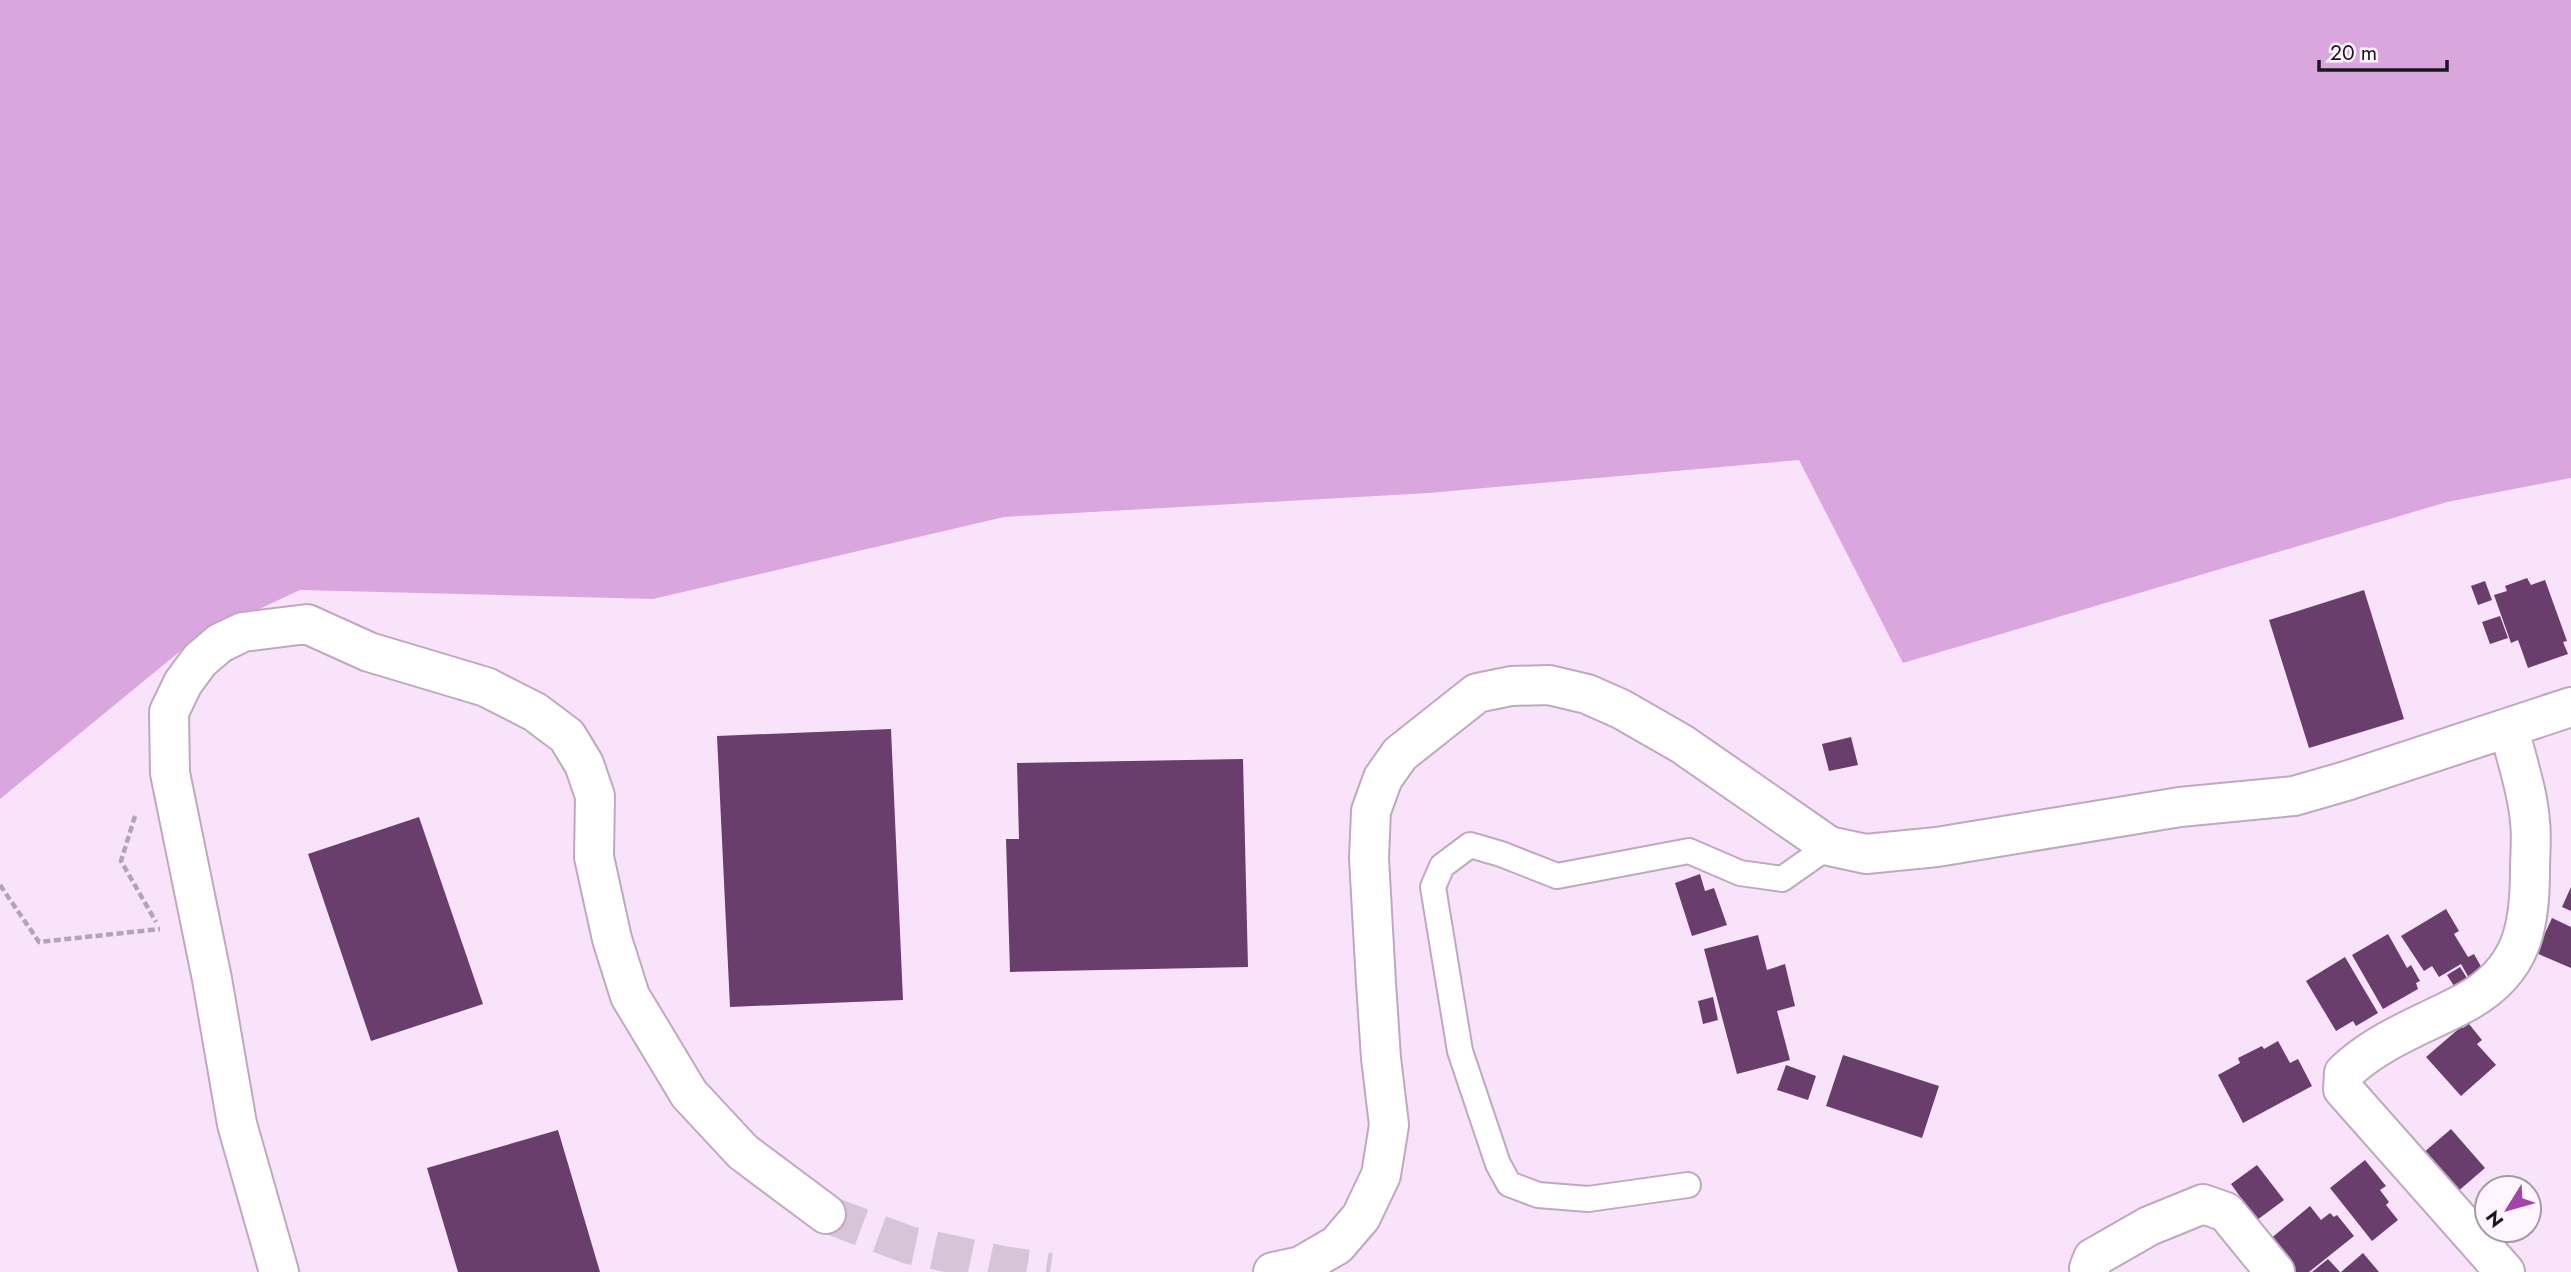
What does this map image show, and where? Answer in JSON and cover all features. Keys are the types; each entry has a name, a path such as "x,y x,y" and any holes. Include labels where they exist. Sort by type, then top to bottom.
{"street":[{"path":"279,1272 237,1124 212,979 170,773 169,712 183,684 200,660 220,643 243,632 307,624 369,652 486,687 535,712 567,736 584,764 595,796 594,857 612,939 630,996 690,1094 743,1152 826,1214"},
{"path":"1273,1272 1301,1266 1336,1245 1361,1217 1381,1175 1389,1125 1377,1008 1369,858 1371,811 1383,778 1401,754 1477,693 1511,686 1549,685 1587,694 1621,709 1682,744 1829,846 1866,854 2180,807 2294,796 2571,707"},
{"path":"2505,1272 2343,1088 2344,1073 2362,1055 2468,1000 2498,981 2524,936 2530,906 2530,821 2509,728"},
{"path":"2090,1272 2093,1258 2149,1226 2203,1204 2225,1212 2275,1272"}],"lane":[{"path":"1688,1185 1588,1199 1538,1195 1509,1184 1498,1164 1460,1051 1433,887 1442,866 1469,845 1501,854 1557,876 1689,851 1740,873 1782,879 1829,846"}],"path":[{"path":"0,885 39,942 160,929 121,861 137,811"}],"shaded area":[{"path":"0,0 2571,0 2571,478 2447,502 1903,663 1799,460 1429,493 1004,517 653,599 300,590 195,639 0,799"}],"building":[{"path":"2527,578 2531,585 2545,580 2567,641 2563,642 2568,654 2528,668 2518,640 2511,643 2494,595 2507,591 2505,586"},
{"path":"2485,581 2492,600 2478,605 2471,586"},
{"path":"2364,590 2404,719 2309,748 2269,620"},
{"path":"2500,616 2508,638 2490,644 2482,622"},
{"path":"891,729 903,1000 730,1007 717,736"},
{"path":"1851,737 1858,765 1829,771 1822,744"},
{"path":"1243,759 1248,967 1010,972 1006,839 1019,839 1017,763"},
{"path":"419,817 483,1004 371,1041 308,854"},
{"path":"1700,874 1705,891 1714,888 1727,925 1692,936 1675,883"},
{"path":"2571,887 2571,911 2562,907"},
{"path":"2446,909 2459,931 2454,934 2468,957 2474,954 2483,970 2469,978 2461,964 2439,977 2432,966 2424,971 2401,936"},
{"path":"2552,918 2571,927 2571,968 2536,953"},
{"path":"2388,934 2407,968 2411,965 2420,981 2416,983 2418,989 2383,1009 2352,955"},
{"path":"1758,935 1767,970 1785,964 1795,1006 1777,1011 1790,1060 1737,1074 1704,949"},
{"path":"2345,957 2378,1013 2356,1026 2353,1021 2336,1031 2306,981"},
{"path":"2460,967 2467,978 2454,986 2447,975"},
{"path":"1713,997 1718,1020 1703,1024 1698,1001"},
{"path":"2469,1024 2482,1040 2477,1044 2496,1065 2461,1096 2426,1057 2462,1026 2463,1028"},
{"path":"2278,1041 2290,1063 2298,1059 2312,1086 2243,1123 2218,1075 2240,1063 2238,1058"},
{"path":"1843,1055 1939,1086 1922,1138 1826,1106"},
{"path":"1786,1065 1816,1076 1808,1100 1777,1090"},
{"path":"2451,1129 2485,1168 2478,1174 2473,1174 2473,1178 2456,1193 2422,1154"},
{"path":"558,1130 600,1272 458,1272 427,1168"},
{"path":"2365,1160 2386,1186 2380,1190 2389,1202 2386,1205 2398,1220 2372,1241 2330,1188"},
{"path":"2257,1165 2284,1200 2257,1220 2231,1184"},
{"path":"2310,1206 2321,1220 2330,1213 2334,1217 2337,1215 2354,1236 2309,1272 2295,1272 2269,1240"},
{"path":"2363,1253 2379,1272 2341,1272"},
{"path":"2328,1259 2340,1272 2312,1272"}],"tunnel":[{"path":"826,1214 909,1245 1050,1272"}]}
